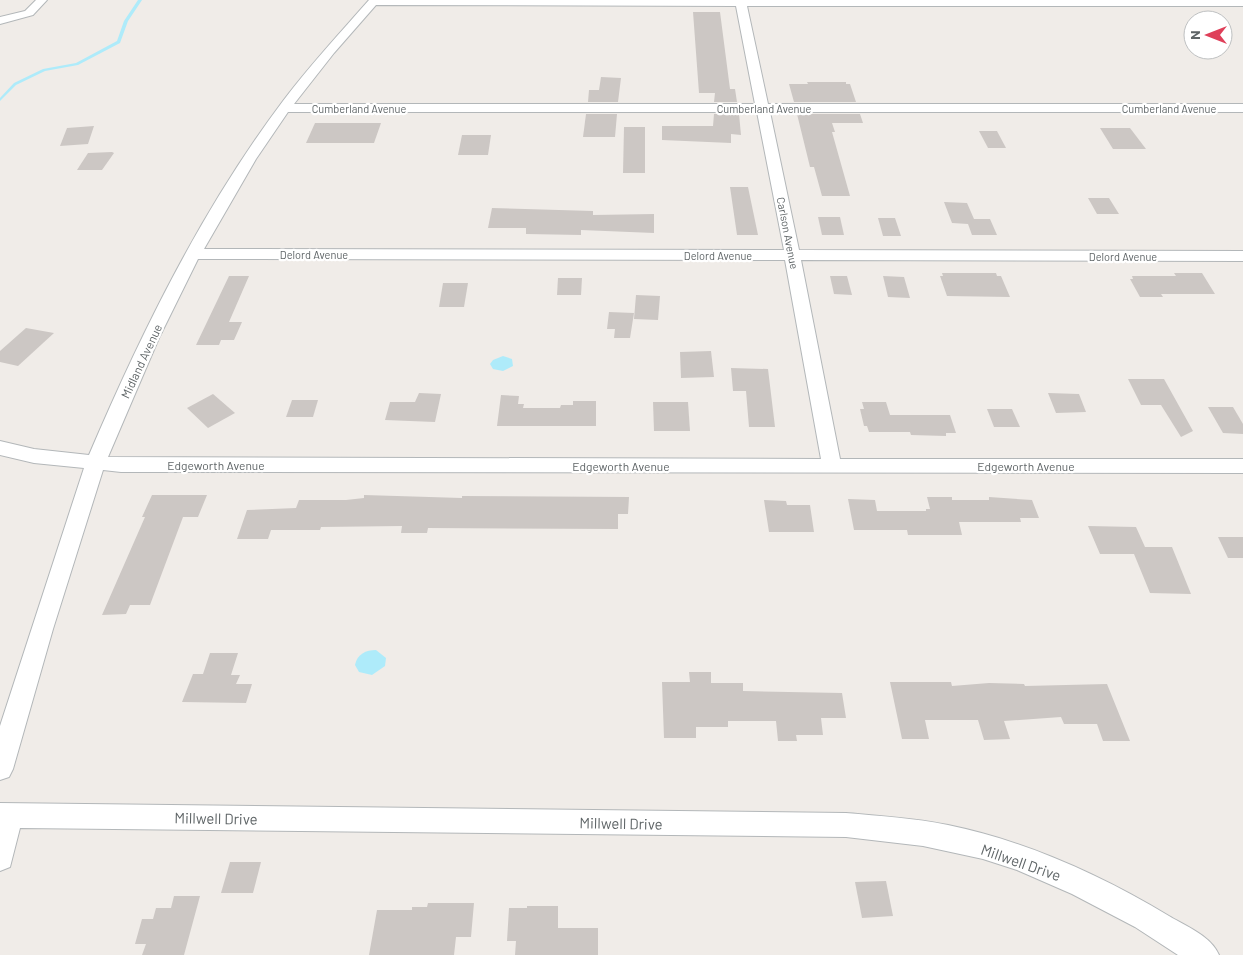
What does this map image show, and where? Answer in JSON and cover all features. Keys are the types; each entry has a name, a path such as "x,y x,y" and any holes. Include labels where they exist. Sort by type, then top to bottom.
{"street":[{"path":"0,21 24,15 42,0"},
{"path":"374,1 1243,3"},
{"name":"Midland Avenue","path":"0,769 40,629 96,464 136,370 194,254 241,172 285,108 335,43 374,1"},
{"name":"Carlson Avenue","path":"740,1 792,256 832,466"},
{"name":"Cumberland Avenue","path":"285,108 1243,108"},
{"name":"Delord Avenue","path":"194,254 1243,256"},
{"name":"Edgeworth Avenue","path":"0,448 34,456 96,464 1243,466"},
{"path":"0,858 4,815"},
{"name":"Millwell Drive","path":"4,815 846,826 894,829 950,838 1049,870 1158,924 1204,955"}],"water":[{"path":"503,356 512,359 513,366 503,371 493,369 490,364 493,360"},
{"path":"376,650 386,658 385,666 372,675 359,672 355,665 360,655"}],"building":[{"path":"693,12 720,12 730,89 735,89 737,102 714,102 715,93 699,93"},
{"path":"601,77 621,78 618,102 588,102 589,90 599,90"},
{"path":"807,82 846,82 846,84 850,84 856,102 794,102 789,84 808,84"},
{"path":"586,114 617,114 615,137 583,137"},
{"path":"714,114 739,114 741,135 731,134 731,143 662,140 662,126 713,126"},
{"path":"797,114 860,114 863,123 832,123 835,132 832,132 850,196 822,196 814,167 810,167"},
{"path":"315,123 381,123 374,143 306,143"},
{"path":"94,126 88,144 60,146 67,128"},
{"path":"624,127 645,127 645,173 623,173"},
{"path":"1100,128 1130,128 1146,149 1113,149"},
{"path":"979,131 997,131 1006,148 988,148"},
{"path":"462,135 491,135 488,155 458,155"},
{"path":"88,153 114,153 102,170 77,170"},
{"path":"730,187 748,187 758,235 737,235"},
{"path":"1088,198 1109,198 1119,214 1097,214"},
{"path":"944,202 967,203 974,219 990,219 997,235 972,235 968,224 952,223"},
{"path":"492,208 593,211 593,215 654,214 654,233 581,230 581,235 526,234 526,228 488,228"},
{"path":"818,217 840,217 844,235 822,235"},
{"path":"878,218 895,218 901,236 883,236"},
{"path":"942,273 996,273 997,276 1001,276 1010,297 947,296 940,276 943,276"},
{"path":"1174,273 1202,273 1215,294 1161,294 1163,297 1140,297 1130,279 1133,279 1132,276 1176,276"},
{"path":"229,276 249,276 229,322 242,322 234,340 221,340 219,345 196,345"},
{"path":"830,276 847,276 852,295 834,294"},
{"path":"883,276 904,277 910,298 888,297"},
{"path":"558,278 582,278 581,295 557,295"},
{"path":"443,283 468,283 464,307 439,307"},
{"path":"636,295 660,296 658,320 634,319"},
{"path":"609,312 634,313 630,338 614,338 615,329 607,329"},
{"path":"26,328 54,333 18,366 0,362 0,351"},
{"path":"711,351 714,377 681,378 680,352"},
{"path":"731,368 768,369 775,427 749,427 746,391 733,391"},
{"path":"1128,379 1164,379 1193,431 1181,437 1161,405 1141,405"},
{"path":"419,393 441,394 435,422 385,420 390,402 415,402"},
{"path":"1048,393 1079,394 1086,412 1056,413"},
{"path":"213,394 235,413 208,428 187,408"},
{"path":"501,395 519,396 518,404 524,404 523,408 560,408 561,405 573,405 573,401 596,401 596,426 497,426"},
{"path":"292,400 318,400 313,417 286,417"},
{"path":"653,402 688,402 690,431 654,431"},
{"path":"862,402 886,402 890,415 950,415 956,433 946,433 946,436 911,435 910,432 869,432 867,426 864,426 860,409 864,409"},
{"path":"1208,407 1233,407 1243,424 1243,434 1223,433"},
{"path":"987,409 1012,409 1020,427 994,427"},
{"path":"152,495 207,495 198,517 183,517 150,605 130,605 126,614 102,615 145,517 142,517"},
{"path":"364,495 462,498 462,496 629,497 628,514 618,514 618,529 428,528 427,533 401,533 402,526 321,527 320,530 271,530 268,539 237,539 247,510 296,508 299,500 346,500 364,498"},
{"path":"927,497 952,497 952,500 989,500 989,497 1032,500 1039,518 1020,518 1021,522 959,522 962,535 908,535 907,530 854,530 848,499 875,500 877,511 926,511 926,509 930,509"},
{"path":"764,500 786,501 787,505 810,505 814,532 769,532"},
{"path":"1088,526 1136,527 1145,547 1172,547 1191,594 1150,593 1134,554 1100,554"},
{"path":"1218,537 1243,537 1243,558 1228,558"},
{"path":"210,653 238,653 231,675 240,675 236,684 252,684 246,703 182,702 193,674 203,674"},
{"path":"689,672 711,672 711,683 743,683 743,691 842,693 846,718 821,718 823,735 796,735 797,741 778,741 776,721 728,721 728,727 696,727 696,738 664,738 662,682 690,682"},
{"path":"890,682 951,682 952,686 989,683 1024,684 1025,686 1107,684 1130,741 1103,741 1097,724 1064,724 1061,717 1004,721 1010,739 984,740 978,720 925,720 929,739 902,739"},
{"path":"230,862 261,862 253,893 221,893"},
{"path":"886,881 893,916 862,918 855,882"},
{"path":"174,896 200,896 184,955 142,955 146,944 135,944 142,919 153,919 156,908 171,908"},
{"path":"428,903 474,903 471,937 456,937 454,955 369,955 377,910 412,910 412,907 427,907"},
{"path":"527,906 558,906 558,928 598,928 598,955 515,955 516,941 507,941 509,908 527,908"}],"waterway":[{"path":"0,100 15,84 44,70 77,64 119,42 126,21 140,0"}]}
